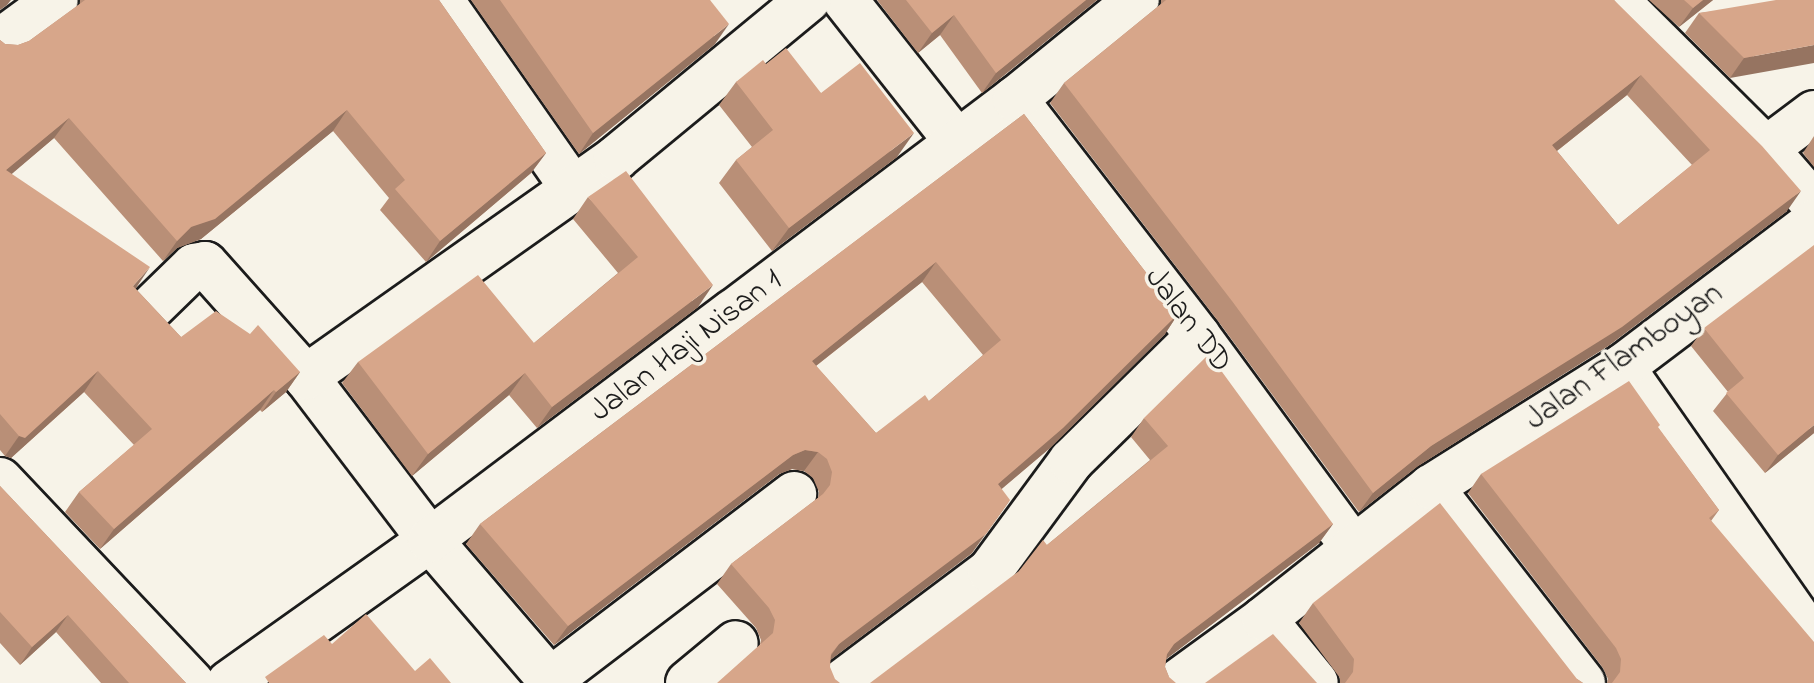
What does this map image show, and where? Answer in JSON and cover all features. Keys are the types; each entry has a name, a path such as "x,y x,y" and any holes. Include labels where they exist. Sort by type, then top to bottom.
{"street":[{"path":"0,41 56,0"},
{"path":"441,0 571,186"},
{"path":"306,377 571,186 616,158 808,0"},
{"path":"845,0 958,143"},
{"name":"Jalan Haji Nisan 1","path":"229,683 430,540 1015,99 1090,15 1137,0"},
{"path":"1616,0 1766,149 1814,204"},
{"name":"Jalan DD","path":"1015,99 1198,336 1354,548"},
{"path":"1766,149 1814,113"},
{"path":"616,158 643,193"},
{"name":"Jalan Flamboyan","path":"1176,683 1264,619 1431,487 1622,367 1814,222"},
{"path":"153,306 194,266 205,264 306,377 430,540 552,681 794,494"},
{"path":"706,277 733,312"},
{"path":"841,683 990,571 1071,461 1198,336"},
{"path":"1622,367 1814,641"},
{"path":"0,480 192,683"},
{"path":"1431,487 1583,683"},
{"path":"1264,619 1316,683"},
{"path":"688,683 736,643"}],"building":[{"path":"85,0 439,0 546,153 440,241 395,189 405,180 347,110 215,219 191,227 177,241 69,118 6,170 150,267 133,286 181,337 216,311 250,334 258,325 300,372 276,392 274,390 114,529 79,492 152,429 98,371 25,438 19,436 0,414 0,40 5,44 18,45 29,41"},
{"path":"500,0 710,0 729,24 593,133"},
{"path":"906,0 1086,0 996,73 954,15 932,33"},
{"path":"1166,0 1614,0 1762,146 1801,191 1622,327 1431,446 1373,493 1232,301 1064,83","holes":["1641,75 1710,150 1618,225 1552,145"]},
{"path":"1684,0 1703,0 1693,8"},
{"path":"1776,0 1814,0 1814,45 1744,58 1699,13"},
{"path":"786,48 821,93 860,63 914,133 789,228 736,160 773,130 736,82 763,60 766,64"},
{"path":"1024,114 1178,314 1063,428 998,484 1010,500 986,534 839,644 831,654 830,667 840,683 717,683 773,633 775,620 769,608 731,564 823,494 830,485 832,472 827,459 818,452 805,450 793,455 568,626 480,524","holes":["936,262 1001,340 929,401 925,395 876,433 812,361"]},
{"path":"626,171 713,285 552,407 525,373 428,454 358,362 478,275 534,343 638,257 588,197"},
{"path":"1814,245 1814,425 1778,455 1726,393 1744,378 1704,328"},
{"path":"1209,354 1333,524 1174,644 1167,654 1165,667 1176,683 870,683 1019,571 1043,540 1047,545 1168,446 1144,418"},
{"path":"1629,381 1660,425 1658,427 1719,510 1709,518 1814,642 1814,683 1612,683 1620,672 1621,659 1616,648 1481,474"},
{"path":"0,486 186,683 129,683 68,615 32,647 0,612"},
{"path":"1440,503 1583,683 1345,683 1353,672 1354,659 1313,603"},
{"path":"366,614 415,671 430,658 451,683 269,683 265,677 324,635 332,644"},
{"path":"1273,634 1317,683 1205,683"}]}
